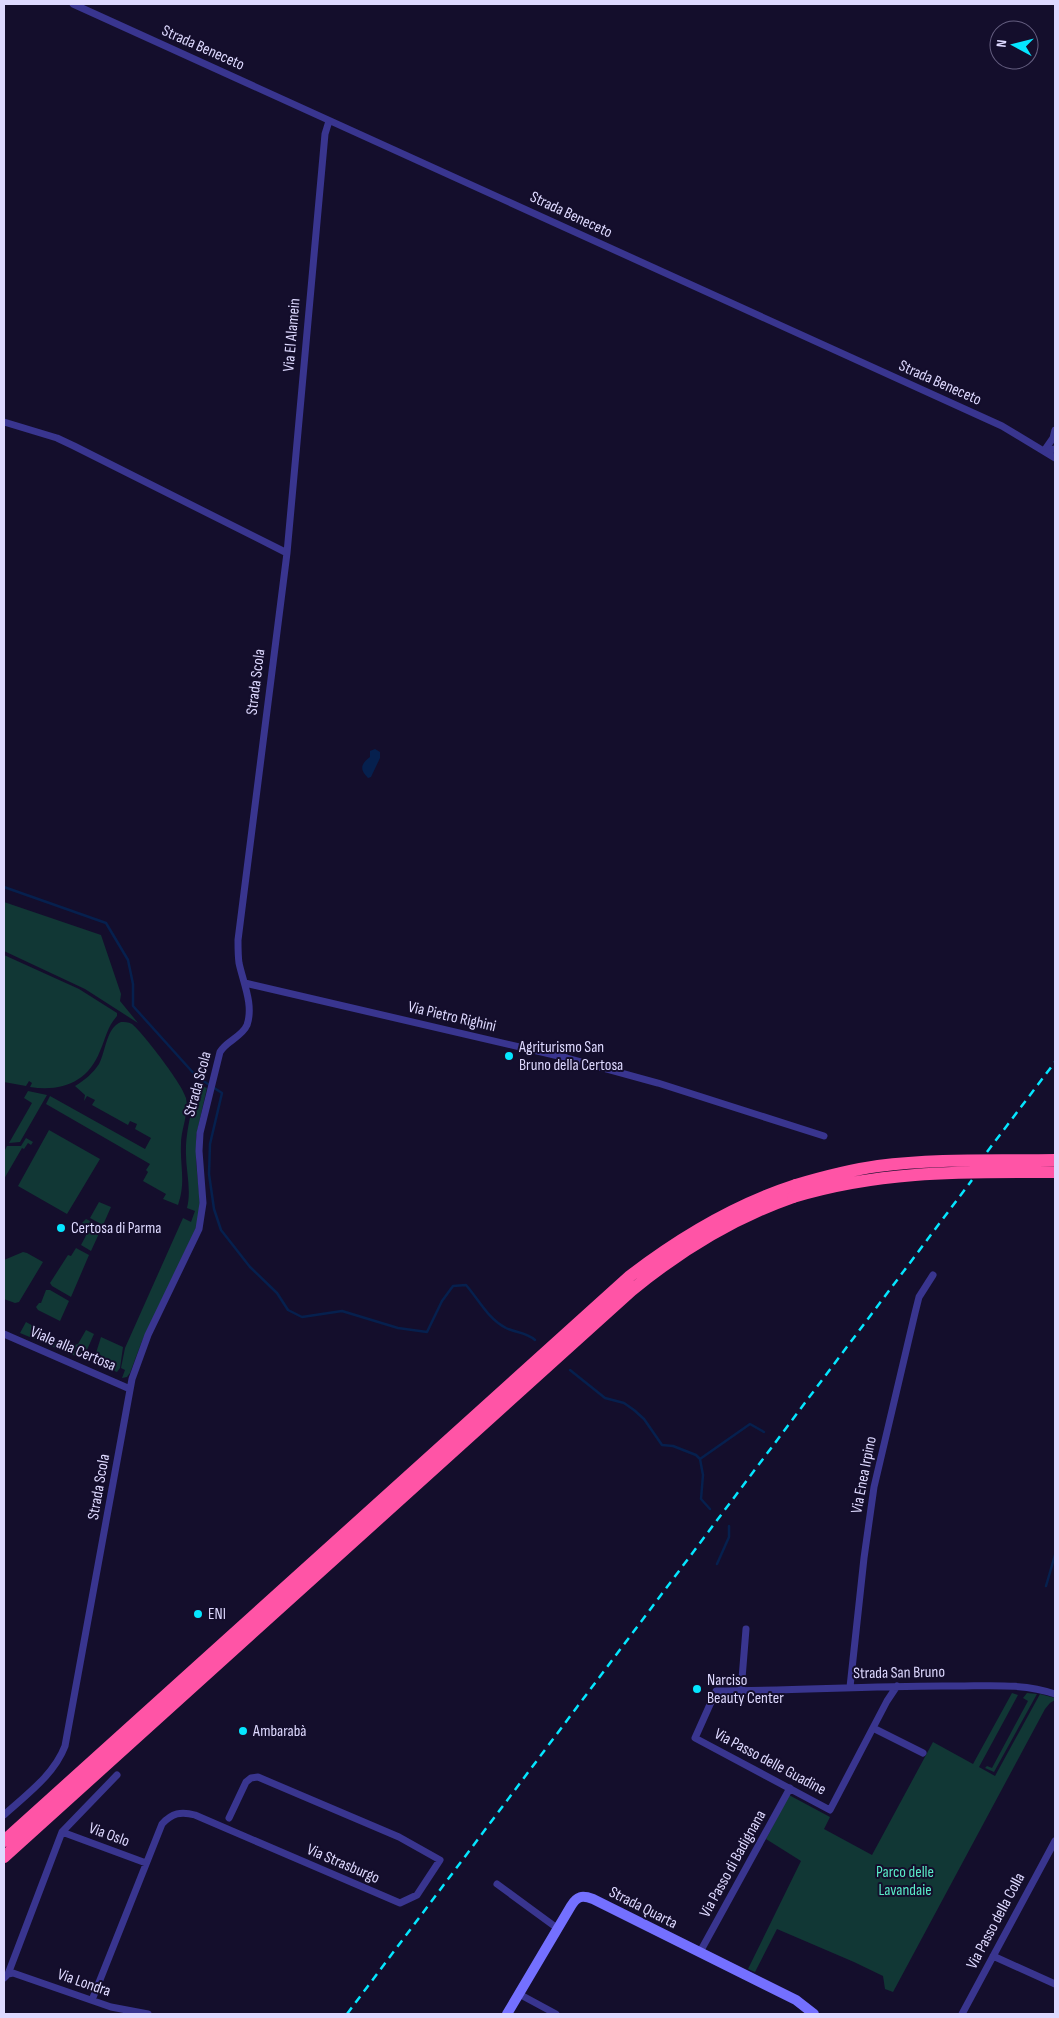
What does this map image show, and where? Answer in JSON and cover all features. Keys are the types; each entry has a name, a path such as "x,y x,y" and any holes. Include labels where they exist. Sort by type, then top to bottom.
{"highway":[{"path":"4,1841 630,1276 671,1246 713,1220 750,1202 796,1184 844,1172 893,1164 942,1161 1055,1160"},
{"path":"4,1856 632,1290 672,1259 714,1233 754,1212 793,1198 846,1183 895,1176 945,1172 1055,1172"}],"street":[{"name":"Strada Beneceto","path":"73,4 1002,426 1055,458"},
{"name":"Via El Alamein","path":"287,553 325,134 329,121"},
{"path":"4,422 57,438 287,553"},
{"path":"1044,451 1055,430"},
{"path":"1044,451 1055,449"},
{"name":"Strada Scola","path":"4,1815 53,1768 61,1756 67,1740 130,1389 137,1363 148,1335 200,1229 203,1203 199,1139 213,1075 224,1044 242,1033 247,1025 246,982 239,964 238,940 287,553"},
{"name":"Via Pietro Righini","path":"246,982 567,1058 658,1083 824,1136"},
{"name":"Via Enea Irpino","path":"850,1687 874,1487 914,1313 919,1297 933,1275"},
{"name":"Viale alla Certosa","path":"4,1334 130,1389"},
{"path":"741,1691 746,1629"},
{"name":"Strada San Bruno","path":"695,1738 716,1690 741,1691 897,1686 1025,1687 1041,1689 1055,1694"},
{"name":"Via Passo delle Guadine","path":"695,1738 830,1810 887,1701 897,1686"},
{"path":"873,1728 923,1754"},
{"path":"8,1975 62,1832 117,1775"},
{"name":"Via Strasburgo","path":"92,2000 162,1824 168,1817 175,1814 186,1812 214,1823 400,1903 417,1895 440,1860 399,1837 258,1777 251,1778 246,1782 229,1818"},
{"name":"Via Passo di Badignana","path":"700,1952 790,1788"},
{"path":"214,1823 229,1818 234,1832"},
{"name":"Via Oslo","path":"62,1832 146,1863"},
{"name":"Via Passo della Colla","path":"962,2014 1055,1841"},
{"path":"497,1884 558,1928"},
{"name":"Strada Quarta","path":"507,2014 576,1900 580,1897 587,1897 796,2000 814,2014"},
{"path":"993,1956 1055,1984"},
{"name":"Via Londra","path":"8,1975 112,2007 148,2014"},
{"path":"519,1994 556,2014"}],"green space":[{"path":"4,902 101,935 121,994 120,1001 138,1023 85,989 4,951"},
{"path":"4,955 79,989 117,1013 95,1062 73,1083 53,1088 42,1088 30,1087 32,1083 29,1081 26,1086 4,1082"},
{"path":"121,1022 132,1024 145,1038 170,1071 186,1098 187,1104 181,1144 182,1189 178,1205 163,1199 166,1194 143,1181 150,1164 46,1104 50,1096 145,1149 151,1138 135,1129 137,1124 130,1121 128,1125 92,1105 95,1100 87,1096 84,1101 85,1095 75,1086 89,1076 97,1067 109,1034"},
{"path":"202,1086 207,1088 196,1136 200,1203 198,1224 142,1341 130,1373 127,1377 122,1378 125,1370 121,1368 125,1348 183,1218 191,1222 195,1211 187,1208 189,1193 186,1143 195,1099"},
{"path":"28,1091 47,1095 20,1142 9,1143 32,1103 24,1098"},
{"path":"49,1130 100,1159 67,1214 18,1186"},
{"path":"26,1138 33,1142 31,1145 28,1143 24,1149 22,1148 4,1179 4,1152 7,1146 21,1146"},
{"path":"99,1202 111,1207 103,1225 90,1218"},
{"path":"86,1219 102,1227 91,1251 81,1245 90,1228 82,1223"},
{"path":"76,1248 89,1255 71,1297 50,1283 68,1255 71,1256"},
{"path":"23,1252 43,1262 19,1302 15,1303 4,1299 4,1260"},
{"path":"46,1290 50,1290 69,1301 60,1321 38,1310 36,1307 41,1303"},
{"path":"26,1322 35,1327 33,1332 37,1334 39,1330 46,1333 44,1337 67,1347 78,1344 86,1330 94,1334 83,1359 20,1333"},
{"path":"101,1337 123,1347 120,1368 117,1372 92,1362 94,1359 99,1361 101,1355 96,1353"},
{"name":"Parco delle Lavandaie","path":"1012,1693 1018,1695 979,1767 995,1776 1040,1694 1055,1698 1055,1700 1045,1709 893,1992 885,1989 883,1976 777,1929 755,1972 748,1969 801,1861 766,1839 789,1795 830,1817 824,1829 872,1855 933,1742 973,1764"},
{"path":"1027,1693 1037,1694 994,1772 985,1768 987,1766 992,1768 1028,1701 1023,1698"}],"water":[{"path":"375,749 380,752 380,758 371,777 368,778 363,772 362,767 370,757 370,751"}],"waterway":[{"path":"4,887 106,923 128,960 133,984 133,1006 197,1077 222,1093 210,1144 209,1174 214,1209 221,1230 250,1267 277,1293 288,1310 302,1317 342,1311 398,1328 427,1332 442,1301 453,1286 466,1285 494,1320 510,1330 528,1335 535,1340"},
{"path":"570,1370 605,1398 624,1403 634,1410 644,1419 662,1445 673,1446 696,1455 700,1459 703,1475 701,1499 710,1509"},
{"path":"700,1459 750,1424 764,1432"},
{"path":"717,1564 729,1537 729,1526"},
{"path":"1046,1586 1055,1555"}],"railway":[{"path":"987,1152 1055,1062"},
{"path":"347,2014 972,1180"}],"place":[{"name":"Agriturismo San Bruno della Certosa","path":"509,1056"},
{"name":"Certosa di Parma","path":"61,1228"},
{"name":"ENI","path":"198,1614"},
{"name":"Narciso Beauty Center","path":"697,1689"},
{"name":"Ambarabà","path":"243,1731"}]}
